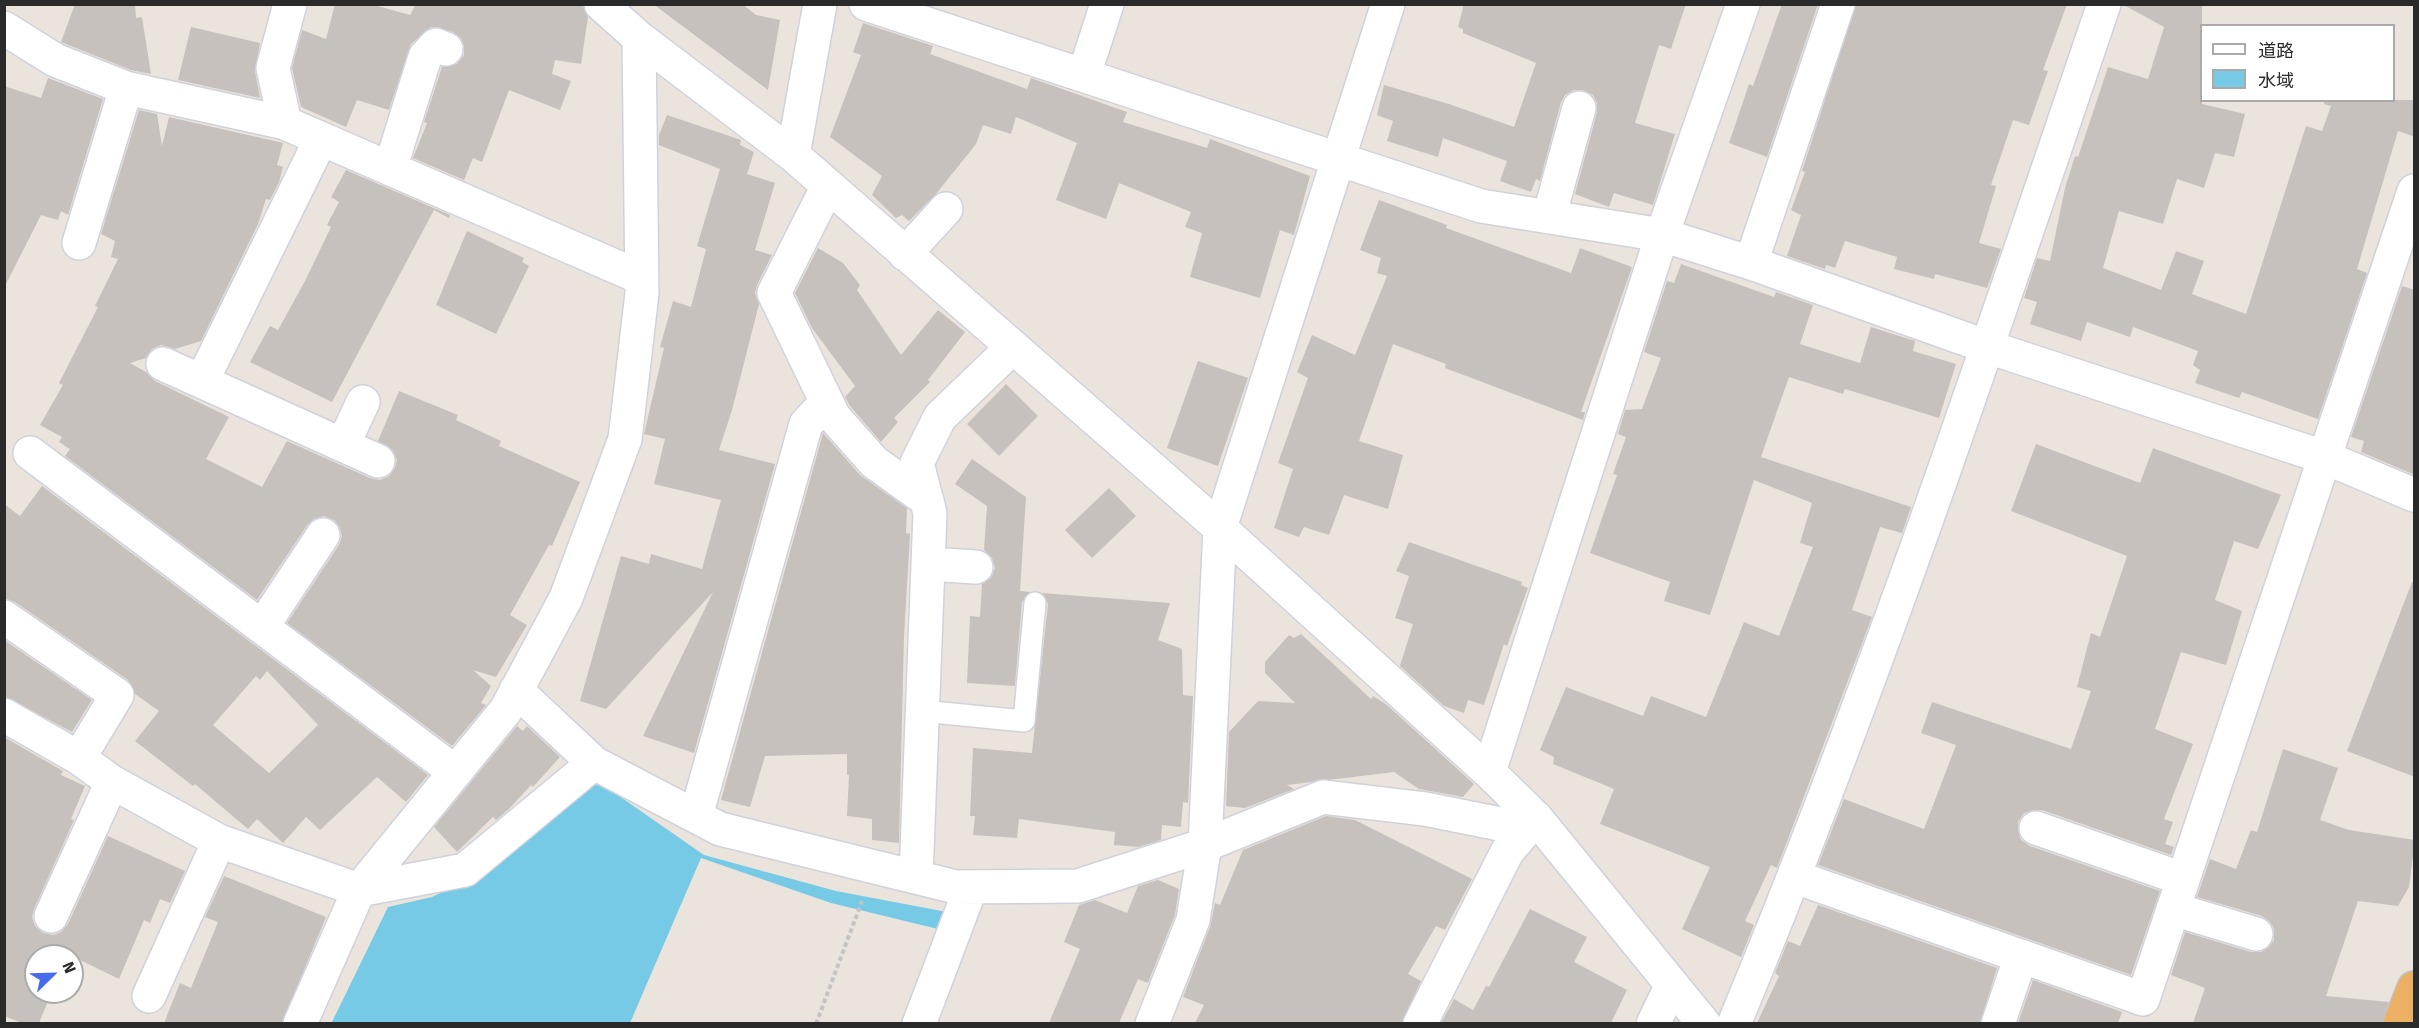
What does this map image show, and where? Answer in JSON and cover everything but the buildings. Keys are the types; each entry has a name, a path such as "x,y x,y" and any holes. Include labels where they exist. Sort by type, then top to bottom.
{"highway":[{"path":"2400,1023 2415,988"}],"street":[{"path":"285,123 273,68 290,4"},
{"path":"601,4 639,38 793,155 1220,528 1489,772 1536,818 1704,1023"},
{"path":"793,155 820,4"},
{"path":"866,4 1338,157 1481,206 1662,235 1751,263 1988,347 2324,457 2415,495"},
{"path":"1084,75 1107,4"},
{"path":"1152,1023 1193,920 1205,845 1220,528 1388,4"},
{"path":"1489,772 1662,235 1743,4"},
{"path":"1751,263 1838,4"},
{"path":"1734,1023 1795,877 1988,347 2104,4"},
{"path":"4,28 55,60 126,88 285,123 642,278"},
{"path":"300,1023 359,890 506,710 566,598 625,439 642,278 639,38"},
{"path":"390,168 425,57 436,45 446,49"},
{"path":"79,243 126,88"},
{"path":"1548,217 1578,108"},
{"path":"203,379 321,139"},
{"path":"828,186 774,293 834,417 874,462 927,500"},
{"path":"1795,877 2143,999 2415,191"},
{"path":"905,254 945,209"},
{"path":"916,877 930,513 917,463 940,417 1013,347"},
{"path":"163,364 203,379 378,461"},
{"path":"343,445 363,402"},
{"path":"696,816 806,424 826,402"},
{"path":"30,453 455,772"},
{"path":"262,627 323,536"},
{"path":"928,564 976,567"},
{"path":"4,617 117,695 79,758"},
{"path":"516,690 594,763 720,829 956,887 1078,886 1205,845 1323,797 1425,809 1500,824 1536,818"},
{"path":"4,715 79,758 112,782 219,841 359,890 465,870 594,763"},
{"path":"51,916 112,782"},
{"path":"1420,1023 1507,852 1536,818"},
{"path":"2036,828 2178,894 2256,934"},
{"path":"149,996 219,841"},
{"path":"919,1023 971,887"},
{"path":"1998,1023 2021,956"},
{"path":"1653,1023 1672,985"}],"lane":[{"path":"922,711 1024,722 1035,603"}],"path":[{"path":"816,1023 856,916"}],"water":[{"path":"596,780 704,855 836,891 947,912 942,930 831,903 701,858 630,1023 331,1024 388,907 432,897 487,870"}]}
